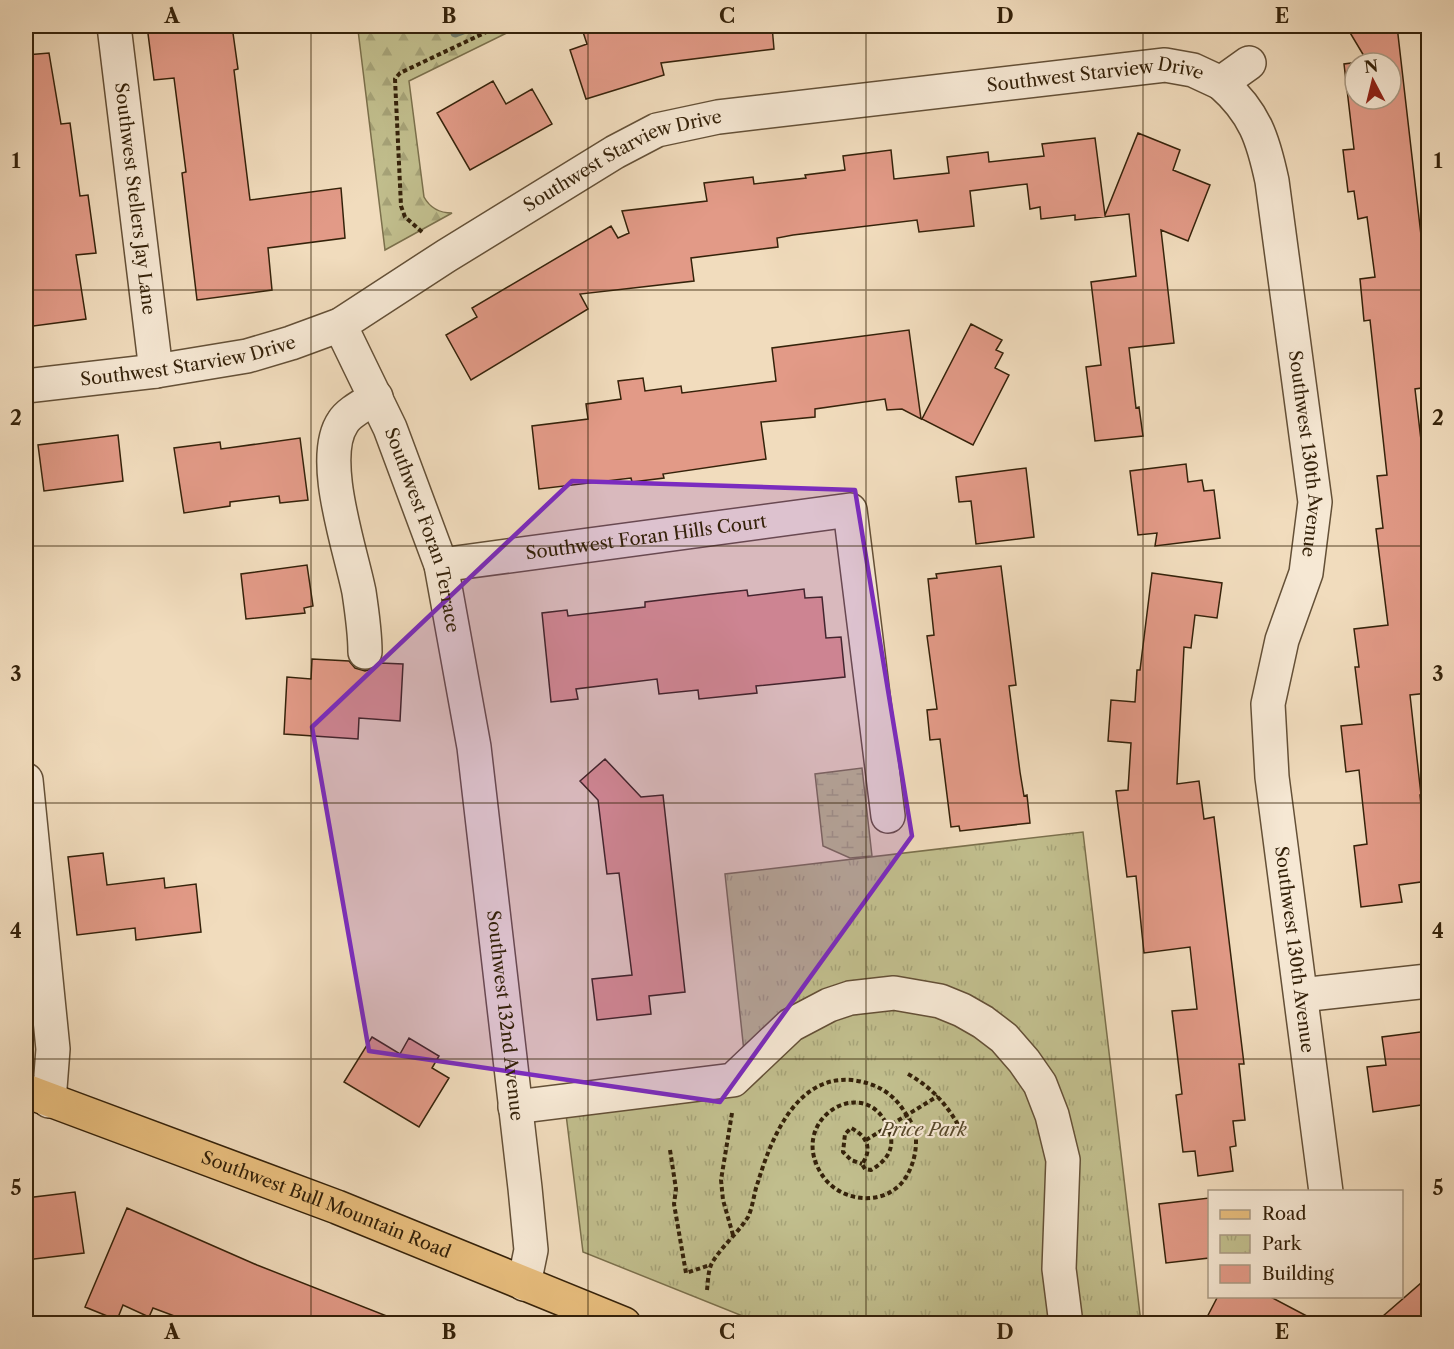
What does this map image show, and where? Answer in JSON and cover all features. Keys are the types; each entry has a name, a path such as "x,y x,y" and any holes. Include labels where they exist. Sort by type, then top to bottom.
{"main road":[{"name":"Southwest Bull Mountain Road","path":"37,1096 337,1207 624,1323"}],"street":[{"name":"Southwest Stellers Jay Lane","path":"114,26 156,371"},
{"name":"Southwest Starview Drive","path":"26,386 156,371 247,356 340,325 446,256 615,152 657,130 718,117 1165,65 1193,70 1221,83 1249,63"},
{"name":"Southwest 130th Avenue","path":"1221,83 1252,117 1272,181 1314,502 1306,573 1282,640 1268,704 1272,777 1326,1190"},
{"name":"Southwest Foran Terrace","path":"340,325 376,397 412,484 441,565 474,747"},
{"path":"365,652 365,633 359,592 342,520 334,454 336,434 344,420 376,397"},
{"name":"Southwest Foran Hills Court","path":"441,565 850,510 888,816"},
{"name":"Southwest 132nd Avenue","path":"474,747 530,1241 530,1259 524,1284"},
{"path":"26,780 53,1049 37,1096"},
{"path":"1301,995 1428,981"},
{"path":"515,1107 733,1080 791,1025 829,1005 850,998 894,993 940,1001 983,1022 1004,1038 1024,1060 1040,1084 1059,1139 1063,1160 1059,1269 1066,1323"}],"path":[{"path":"446,256 405,217 400,206 395,79 400,73 499,26"},
{"path":"908,1074 928,1086 938,1096 955,1118 962,1132"},
{"path":"733,1080 731,1129 721,1180 723,1200 734,1236"},
{"path":"670,1150 676,1189 675,1204 686,1273 710,1265 734,1236 750,1212 758,1182 779,1129 792,1107 806,1095 824,1085 842,1080 864,1082 892,1095 915,1131 914,1154 907,1176 895,1190 873,1198 854,1197 830,1184 818,1169 813,1153 813,1133 823,1118 839,1105 858,1102 866,1104 879,1113 889,1128 892,1146 884,1161 872,1170 865,1169 862,1164 851,1160 843,1152 845,1134 852,1128 866,1140 867,1157 862,1164"},
{"path":"866,1140 938,1096"},
{"path":"707,1290 710,1265"}],"highlighted area":[{"path":"572,481 855,490 912,836 720,1102 369,1051 312,727"}],"green space":[{"path":"521,26 409,81 424,197 435,209 452,213 385,250 358,30"},
{"path":"862,768 872,856 850,858 823,846 815,774"},
{"name":"Price Park","path":"1083,832 1141,1323 760,1323 583,1252 563,1090 738,1068 745,1061 725,874"}],"building":[{"path":"147,26 232,26 238,69 234,70 250,200 341,188 345,238 268,248 272,290 197,300 182,173 186,172 174,78 154,80"},
{"path":"581,26 772,26 774,49 661,63 664,75 586,99 570,50 587,44"},
{"path":"1346,26 1397,26 1400,51 1361,51"},
{"path":"49,53 61,124 70,123 80,196 88,195 96,253 76,255 86,319 26,327 26,55"},
{"path":"1403,78 1421,235 1428,235 1428,387 1415,389 1421,440 1428,440 1428,693 1410,695 1428,881 1399,885 1402,902 1361,907 1354,846 1367,844 1359,770 1346,772 1341,726 1362,724 1355,667 1359,667 1354,629 1388,625 1376,529 1383,528 1377,476 1387,475 1370,320 1364,321 1360,279 1375,277 1367,217 1358,219 1354,191 1348,192 1343,150 1354,149 1350,111 1403,111"},
{"path":"493,81 506,104 532,89 552,124 470,170 437,113"},
{"path":"1138,133 1180,150 1173,170 1210,185 1188,241 1161,230 1174,343 1129,348 1136,408 1139,407 1143,436 1095,441 1086,367 1101,365 1091,282 1136,276 1129,214 1075,220 1075,215 1041,219 1040,207 1030,209 1027,184 970,191 974,226 919,232 917,220 793,235 777,238 778,247 691,258 694,281 580,294 588,309 471,380 446,335 477,317 472,308 611,226 618,238 629,233 622,211 707,201 704,183 753,177 754,184 806,178 805,175 845,170 843,156 891,150 894,179 949,173 947,157 988,152 989,162 1044,156 1042,144 1095,138 1105,215"},
{"path":"971,324 1002,340 996,350 1003,353 995,368 1009,375 973,445 922,419"},
{"path":"909,330 921,419 902,409 887,410 885,399 815,409 815,417 761,422 766,459 663,474 664,478 632,482 631,478 539,489 532,426 588,419 586,404 621,399 618,381 643,378 645,391 681,386 682,393 776,381 772,348"},
{"path":"118,435 123,481 44,491 38,445"},
{"path":"300,438 308,500 280,503 279,496 230,502 230,506 184,513 174,448 220,442 221,449"},
{"path":"1186,464 1188,482 1202,480 1204,491 1214,490 1220,538 1155,546 1157,533 1138,535 1130,471"},
{"path":"1026,468 1034,537 976,544 971,501 959,502 956,477"},
{"path":"307,565 313,606 304,608 305,613 246,619 241,574"},
{"path":"1001,566 1016,685 1009,686 1020,772 1024,796 1027,795 1030,823 960,831 959,826 951,827 940,739 930,740 927,710 937,709 927,636 934,635 928,579 937,578 936,574"},
{"path":"1152,573 1222,583 1217,618 1195,615 1191,648 1184,647 1177,784 1199,781 1204,819 1214,817 1244,1064 1239,1064 1245,1120 1233,1121 1236,1146 1230,1147 1233,1171 1198,1176 1195,1151 1183,1152 1176,1095 1182,1094 1172,1011 1197,1009 1190,947 1144,953 1136,876 1127,877 1116,791 1128,790 1131,743 1108,741 1111,700 1135,702 1137,670 1140,670"},
{"path":"804,589 805,598 822,597 826,638 841,637 845,677 756,686 757,693 699,699 698,690 659,694 657,679 576,689 578,699 551,702 542,613 567,610 568,616 645,607 645,602 711,594 747,590 748,596"},
{"path":"312,659 349,661 355,668 365,671 380,663 403,664 400,721 359,718 358,739 284,734 287,677 311,679"},
{"path":"605,759 641,797 663,795 685,992 649,996 651,1014 597,1020 592,979 632,975 619,873 607,874 598,800 580,781"},
{"path":"103,853 107,885 164,878 165,888 196,884 201,932 136,940 135,928 77,935 68,857"},
{"path":"1428,1031 1428,1104 1373,1112 1367,1067 1386,1065 1382,1037"},
{"path":"372,1037 400,1054 409,1038 439,1056 432,1068 449,1078 419,1127 344,1082"},
{"path":"75,1192 84,1253 26,1260 26,1198"},
{"path":"1208,1198 1208,1258 1166,1263 1159,1204"},
{"path":"127,1208 257,1265 402,1322 193,1323 153,1308 149,1317 123,1305 117,1320 85,1307"},
{"path":"1428,1277 1428,1323 1375,1323"},
{"path":"1217,1298 1273,1298 1320,1323 1204,1323"}],"waterway":[{"path":"455,33 473,26"}]}
